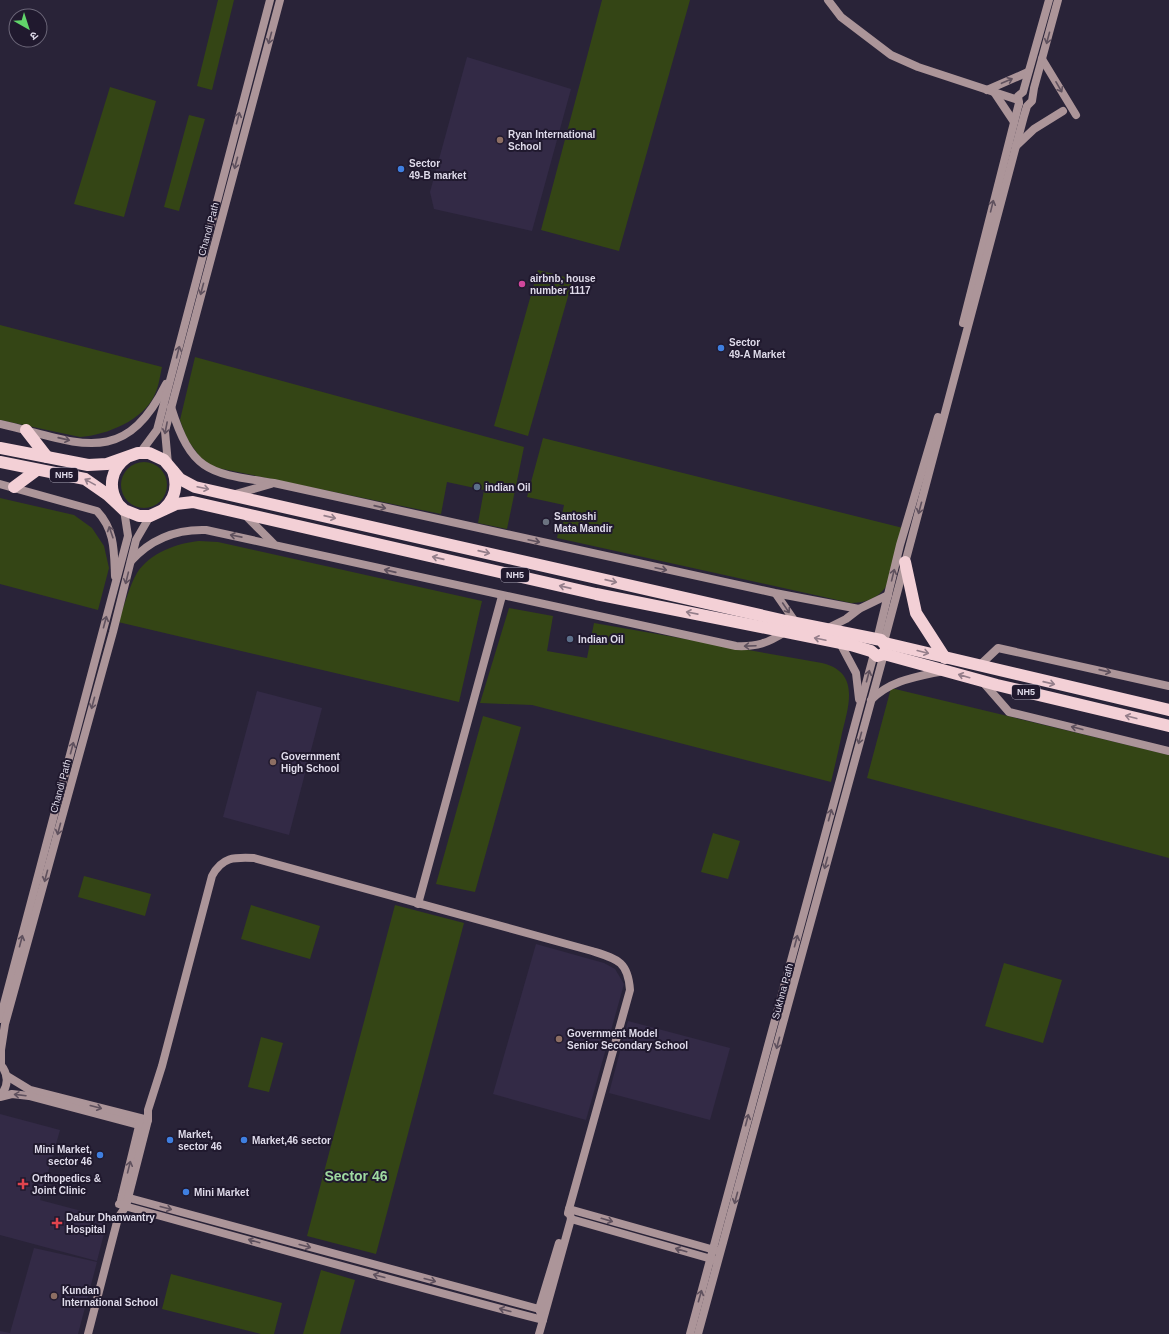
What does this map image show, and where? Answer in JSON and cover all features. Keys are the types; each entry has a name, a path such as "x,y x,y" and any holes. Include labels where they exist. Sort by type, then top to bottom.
{"highway":[{"path":"26,430 47,457"},
{"name":"NH5","path":"0,448 95,465 114,462 140,453 155,454 170,466 180,479 189,485 825,629 982,681 1169,726"},
{"path":"122,508 114,497 112,480 116,469 127,457"},
{"name":"NH5","path":"0,462 85,479 102,490 122,508 134,515 155,514 176,504 193,502 590,592 840,643 879,647 945,658 1169,710"},
{"path":"155,514 171,500 175,490 175,479 170,466"},
{"path":"14,487 37,470"},
{"path":"906,562 916,613 945,658"}],"street":[{"name":"Chandi Path","path":"140,453 157,430 270,0"},
{"name":"Chandi Path","path":"170,466 165,431 280,0"},
{"path":"828,0 841,17 891,55 918,67 1022,103 1032,101 1032,96 1058,0"},
{"path":"879,647 906,562 1016,146 1022,103 1019,94 1023,92 1049,0"},
{"path":"1042,58 1076,115"},
{"path":"990,91 1028,72"},
{"path":"990,91 1014,122"},
{"path":"1023,92 1028,92 1032,96"},
{"path":"879,647 888,595 900,545 938,417 1014,122 1022,103"},
{"path":"1016,146 1034,129 1064,111"},
{"path":"0,424 87,443 106,443 121,438 134,430 151,409 164,388 174,366"},
{"path":"171,407 179,432 192,454 207,468 225,475 274,483 776,594 859,609"},
{"path":"232,495 274,483"},
{"path":"0,484 97,511 108,524 112,535 115,585"},
{"name":"Chandi Path","path":"0,1019 128,536 122,508"},
{"name":"Chandi Path","path":"0,1065 5,1024 136,540 155,514"},
{"path":"244,514 274,544"},
{"path":"131,561 142,550 170,534 206,530 736,646 754,647 774,639 785,632"},
{"path":"776,594 796,623"},
{"path":"825,629 846,619 859,609 888,595"},
{"path":"418,904 502,596"},
{"path":"840,643 856,673 860,706"},
{"name":"Sukhna Path","path":"690,1334 715,1260 722,1252 870,700 879,647"},
{"name":"Sukhna Path","path":"698,1334 715,1260 713,1250 736,1158 860,706 879,647"},
{"path":"979,666 998,648 1169,686"},
{"path":"870,700 882,690 898,682 945,670"},
{"path":"982,681 1009,712 1169,751"},
{"path":"88,1334 123,1205 143,1123 162,1066 212,876 223,862 235,857 254,858 592,951 611,957 623,963 629,977 630,990 569,1209 538,1309 542,1320"},
{"path":"0,1065 7,1076 30,1090 143,1123"},
{"path":"0,1096 7,1084 7,1076"},
{"path":"0,1096 12,1094 29,1096 143,1123"},
{"path":"125,1197 538,1309"},
{"path":"123,1205 542,1320"},
{"path":"569,1209 722,1252"},
{"path":"539,1334 571,1219 569,1209"},
{"path":"571,1219 715,1260"}],"shaded area":[{"name":"Ryan International School","path":"467,57 571,89 532,231 434,209 430,192"},
{"name":"Government High School","path":"257,691 322,708 289,835 223,817"},
{"name":"Government Model Senior Secondary School","path":"536,944 604,963 615,969 624,984 586,1120 493,1094"},
{"path":"628,1021 730,1048 710,1120 609,1093"},
{"path":"0,1114 60,1130 40,1200 108,1218 97,1261 0,1235"},
{"name":"Kundan International School","path":"34,1248 97,1262 78,1334 0,1334 0,1331 10,1333"}],"green space":[{"path":"218,0 234,0 212,90 197,86"},
{"path":"602,0 690,0 619,251 541,230"},
{"path":"110,87 156,101 124,217 74,204"},
{"path":"189,115 205,119 179,211 164,207"},
{"path":"538,270 573,279 528,436 494,426"},
{"path":"0,325 162,367 156,391 150,403 134,419 113,429 91,436 80,437 0,420"},
{"path":"195,357 524,447 507,529 478,523 484,490 447,482 441,514 213,467 200,457 187,439 180,420"},
{"path":"543,438 903,528 887,584 882,592 874,598 851,603 557,538 564,505 527,497"},
{"path":"149,462 161,468 166,476 166,494 161,502 153,507 139,508 127,502 122,494 121,480 127,468 135,463"},
{"path":"0,498 74,515 92,528 104,546 109,568 98,610 0,584"},
{"path":"199,541 218,542 482,601 459,702 118,622 132,584 142,566 165,550 182,544"},
{"path":"509,608 553,616 547,651 587,658 594,623 822,663 834,667 842,674 847,682 849,701 831,782 532,705 480,703"},
{"path":"891,688 1169,755 1169,858 867,778"},
{"path":"483,716 521,727 475,892 436,884"},
{"path":"713,833 740,841 728,879 701,872"},
{"path":"84,876 151,894 145,916 78,897"},
{"path":"251,905 320,926 310,959 241,939"},
{"path":"395,905 464,923 376,1254 307,1236"},
{"path":"1004,963 1062,980 1043,1043 985,1026"},
{"path":"261,1037 283,1043 269,1092 248,1087"},
{"path":"321,1270 355,1280 340,1334 303,1334"},
{"path":"171,1274 282,1303 274,1334 261,1334 162,1309"}],"place":[{"name":"Ryan International School","path":"500,140"},
{"name":"Sector 49-B market","path":"401,169"},
{"name":"airbnb, house number 1117","path":"522,284"},
{"name":"Sector 49-A Market","path":"721,348"},
{"name":"indian Oil","path":"477,487"},
{"name":"Santoshi Mata Mandir","path":"546,522"},
{"name":"Indian Oil","path":"570,639"},
{"name":"Government High School","path":"273,762"},
{"name":"Government Model Senior Secondary School","path":"559,1039"},
{"name":"Market, sector 46","path":"170,1140"},
{"name":"Market,46 sector","path":"244,1140"},
{"name":"Mini Market, sector 46","path":"100,1155"},
{"name":"Orthopedics & Joint Clinic","path":"23,1184"},
{"name":"Mini Market","path":"186,1192"},
{"name":"Dabur Dhanwantry Hospital","path":"57,1223"},
{"name":"Kundan International School","path":"54,1296"}],"district":[{"name":"Sector 46","path":"356,1176"}]}
